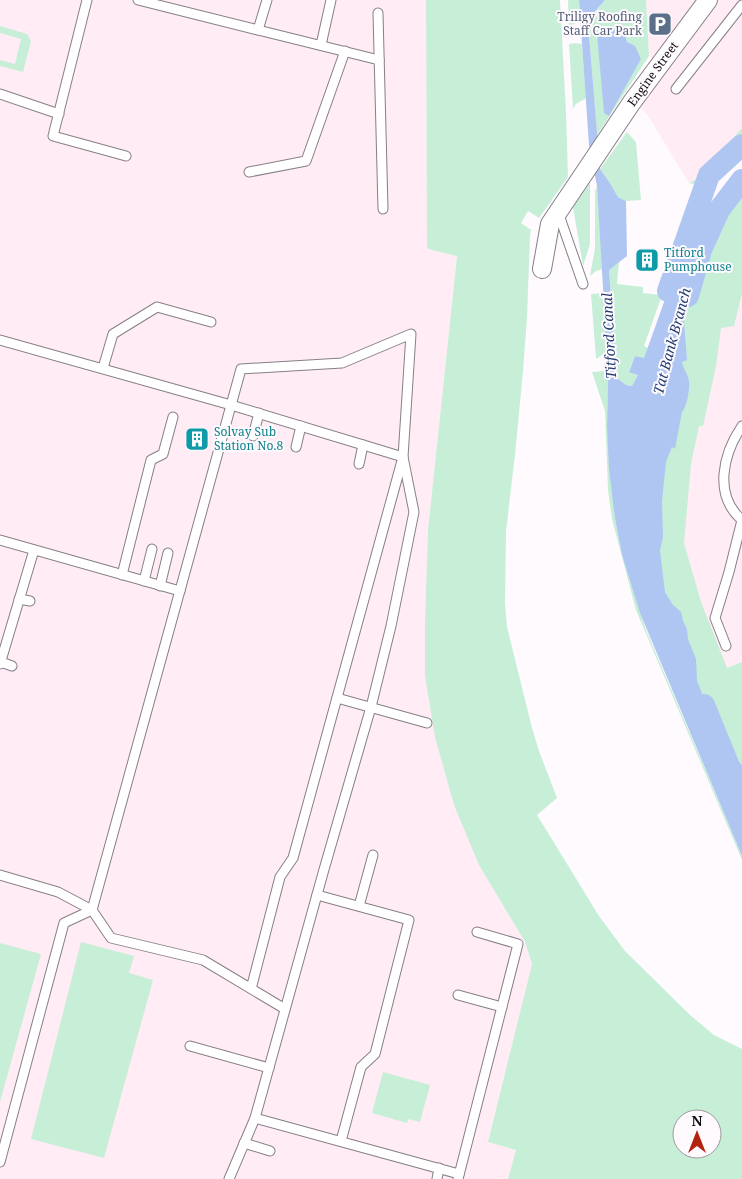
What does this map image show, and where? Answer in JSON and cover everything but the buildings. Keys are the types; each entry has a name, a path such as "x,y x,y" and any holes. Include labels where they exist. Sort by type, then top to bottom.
{"street":[{"name":"Engine Street","path":"558,212 599,150 708,0"},
{"path":"542,269 550,224 558,212"}],"lane":[{"path":"87,0 53,136 126,156"},
{"path":"138,0 167,4 258,30 380,60"},
{"path":"258,30 267,0"},
{"path":"321,45 331,0"},
{"path":"676,89 742,5"},
{"path":"378,13 383,209"},
{"path":"249,172 306,161 345,51"},
{"path":"0,94 59,114"},
{"path":"558,212 583,284"},
{"path":"103,368 113,334 157,307 211,322"},
{"path":"0,1162 64,923 92,910 241,369 342,363 411,334 403,457 365,579 314,767 293,858 280,876 251,989"},
{"path":"0,340 259,413 403,457"},
{"path":"253,436 259,413"},
{"path":"122,575 151,460 163,454 173,417"},
{"path":"296,447 301,426"},
{"path":"726,646 716,618 742,520 735,514 730,505 724,482 724,467 729,448 742,426"},
{"path":"359,464 364,445"},
{"path":"229,1179 255,1118 371,707 391,626 414,512 403,457"},
{"path":"0,540 180,591"},
{"path":"144,581 152,548"},
{"path":"12,666 0,663 34,550"},
{"path":"160,586 168,553"},
{"path":"19,599 30,602"},
{"path":"335,693 371,707 427,723"},
{"path":"359,906 373,855"},
{"path":"0,876 58,892 92,910 111,938 203,960 285,1009"},
{"path":"317,894 409,920 375,1054 361,1067 341,1141"},
{"path":"255,1118 440,1168 459,1176 518,944 477,932"},
{"path":"458,995 502,1007"},
{"path":"190,1046 269,1068"},
{"path":"244,1143 270,1150"},
{"path":"436,1179 440,1168"}],"shaded area":[{"path":"0,0 426,0 427,247 432,250 457,255 428,530 425,620 479,865 525,942 532,964 488,1142 516,1150 508,1179 0,1179"},
{"path":"646,0 742,0 742,128 697,179 689,183 647,114 632,102 660,64 649,56"},
{"path":"742,170 742,662 695,681 661,596 682,300 711,209 727,184"}],"green space":[{"path":"426,0 560,0 568,177 539,218 528,211 521,223 531,230 523,371 506,531 505,603 507,627 532,728 557,798 537,815 599,916 625,951 690,1015 714,1035 742,1049 742,1179 508,1179 516,1150 488,1142 532,964 525,942 479,865 454,805 435,737 425,676 428,530 457,256 427,248"},
{"path":"568,0 579,0 580,22 577,21 569,29"},
{"path":"605,0 646,0 649,56 597,135 588,21"},
{"path":"0,26 27,34 31,41 23,72 0,66 0,60 15,64 21,39 0,33"},
{"path":"569,44 582,44 586,98 576,104 573,109"},
{"path":"742,128 742,145 699,185 689,183 697,179"},
{"path":"627,132 636,142 641,200 626,201 618,197 600,169"},
{"path":"742,170 742,293 734,326 721,328 716,366 703,426 699,426 691,464 684,543 701,602 727,668 742,662 742,803 653,579 682,300 711,209 727,184"},
{"path":"590,183 590,244 583,266 573,207"},
{"path":"597,186 603,269 596,271 590,276 595,248 595,191"},
{"path":"619,261 617,284 643,287 643,293 662,295 644,346 648,348 644,359 635,356 629,371 638,375 632,386 626,385 617,378 609,270"},
{"path":"604,293 607,352 596,359 591,294"},
{"path":"604,371 608,373 607,426 615,519 622,555 646,630 742,856 742,860 636,610 612,519 608,490 605,411 592,372"},
{"path":"81,942 134,956 129,973 153,980 104,1158 31,1139"},
{"path":"0,943 41,954 0,1102"},
{"path":"383,1072 430,1085 420,1122 408,1119 407,1123 372,1113"}],"water":[{"name":"Tat Bank Branch","path":"579,0 605,0 588,22 600,169 618,197 626,201 627,256 609,270 617,378 626,385 632,386 638,375 629,372 635,356 644,358 668,291 688,296 684,321 687,360 682,362 688,376 689,393 682,412 675,449 672,447 666,462 662,501 663,537 660,550 665,592 673,605 681,612 687,629 688,639 696,659 697,681 715,726 717,741 742,765 742,856 640,613 622,555 615,519 609,469 607,426 608,373 597,186 589,145"},
{"path":"623,28 627,42 635,46 641,59 609,116 604,113 597,34 609,33 610,29"}],"waterway":[{"name":"Tat Bank Branch","path":"742,145 709,175 668,291 688,296 701,250 719,210 742,180"},
{"name":"Titford Canal","path":"704,705 742,798"}],"place":[{"name":"Triligy Roofing Staff Car Park","path":"660,24"},
{"name":"Titford Pumphouse","path":"647,260"},
{"name":"Solvay Sub Station No.8","path":"197,439"}]}
